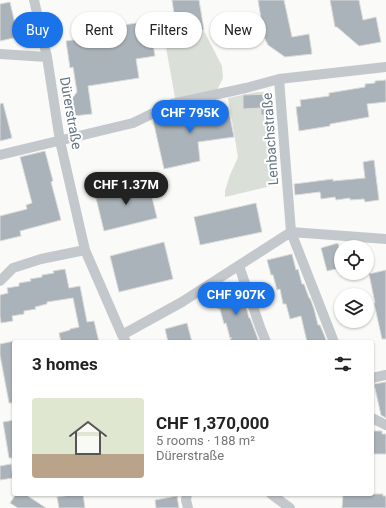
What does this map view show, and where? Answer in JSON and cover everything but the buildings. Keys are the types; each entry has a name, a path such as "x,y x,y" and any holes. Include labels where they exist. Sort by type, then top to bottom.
{"street":[{"name":"Dürerstraße","path":"34,0 47,57 60,141 85,250 124,339"},
{"path":"0,54 47,57"},
{"name":"Lenbachstraße","path":"333,340 291,232 280,79 386,67"},
{"path":"0,155 133,123 172,104 280,79"},
{"path":"124,339 291,232 386,239"},
{"path":"0,280 12,268 41,259 85,250"},
{"path":"239,266 265,340"},
{"path":"374,378 386,375"},
{"path":"374,419 386,425"},
{"path":"187,496 188,508"},
{"path":"275,496 290,508"}],"shaded area":[{"path":"202,31 204,31 210,43 210,48 213,48 222,66 223,78 217,90 176,103 166,48 202,48"},
{"path":"257,92 270,92 273,94 275,185 225,197 225,191 230,175 238,157 228,98"}]}
